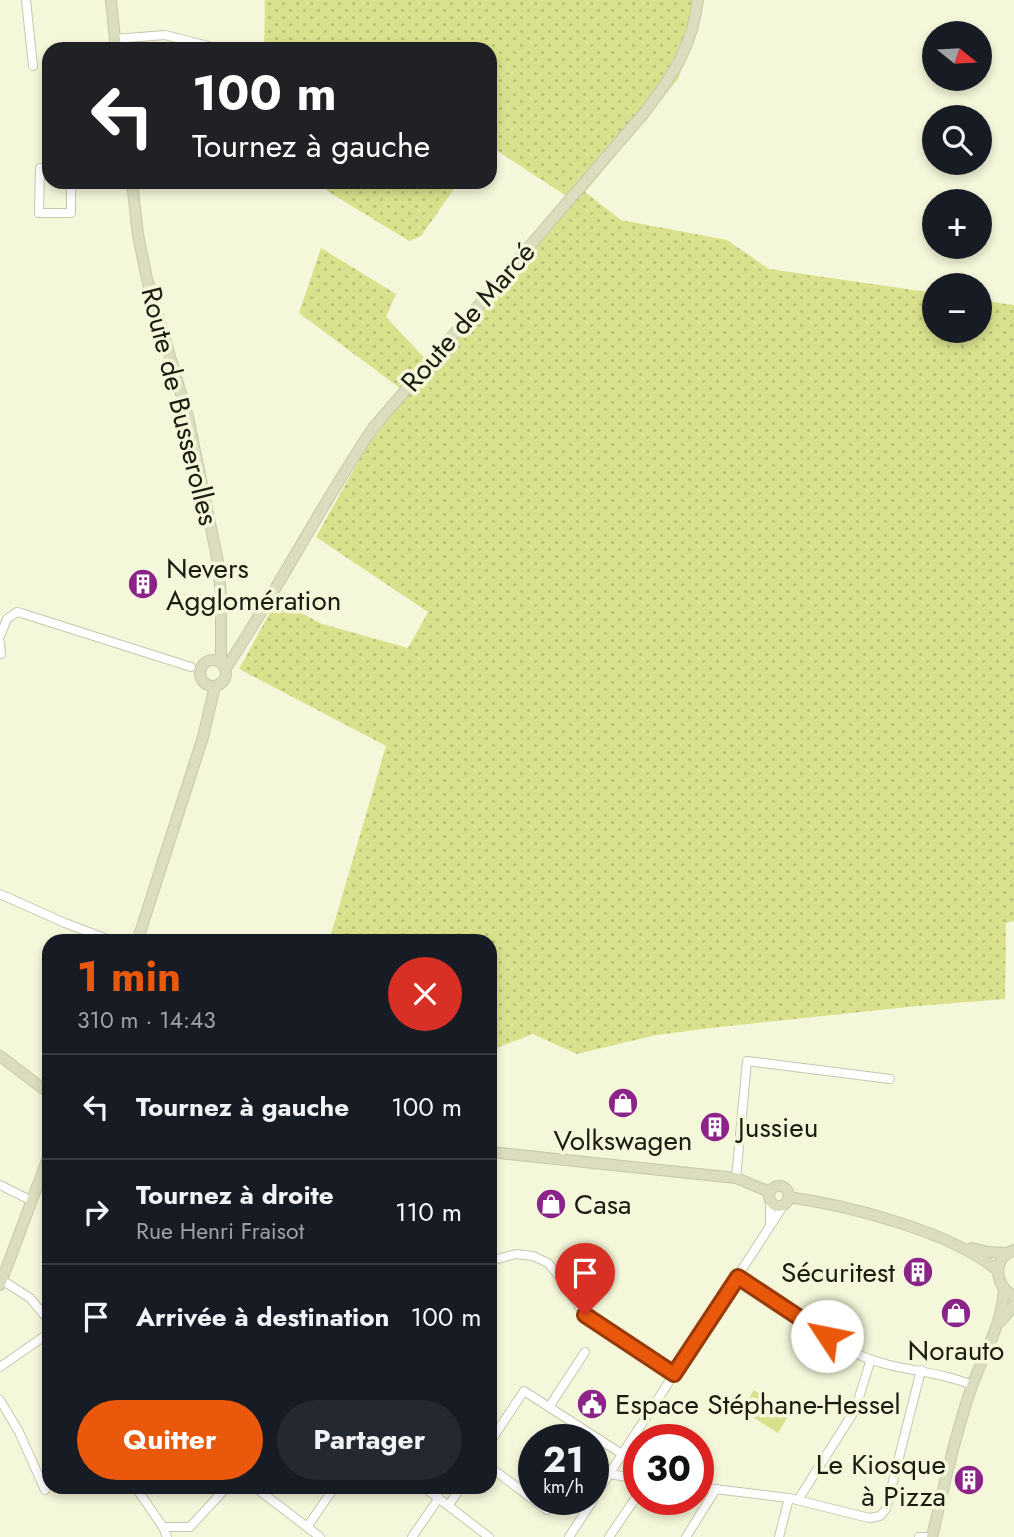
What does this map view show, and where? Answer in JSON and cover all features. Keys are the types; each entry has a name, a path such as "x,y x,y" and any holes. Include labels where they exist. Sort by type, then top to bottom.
{"main road":[{"path":"111,0 115,42"},
{"name":"Route de Marcé","path":"210,670 240,645 348,464 373,428 645,112 676,69 695,25 698,0"},
{"name":"Route de Busserolles","path":"133,189 147,279 179,380 201,479 218,562 221,617 210,670 206,720 196,759 140,934"},
{"path":"221,617 229,642 240,645"},
{"path":"0,1056 42,1087"},
{"path":"497,1153 736,1178 770,1196 774,1204 779,1205 787,1199 819,1201 988,1252 1010,1251"},
{"path":"1,1282 42,1174"},
{"path":"770,1196 774,1187 779,1186 785,1189 787,1199"},
{"path":"942,1239 979,1256 998,1271"},
{"path":"1010,1251 999,1262 997,1276 1004,1289 1014,1296"},
{"path":"932,1537 950,1457 972,1385 999,1323 1004,1289"},
{"path":"999,1323 1014,1305"}],"street":[{"path":"26,0 33,66"},
{"path":"126,42 165,35 192,42"},
{"path":"42,168 39,212 71,213 71,189"},
{"path":"0,636 7,620 17,612 210,670"},
{"path":"0,643 1,654"},
{"path":"0,894 94,934"},
{"path":"736,1178 747,1061 890,1079"},
{"path":"0,1185 32,1201"},
{"path":"769,1227 770,1196"},
{"path":"623,1476 610,1474 787,1199"},
{"path":"497,1259 516,1254 533,1256 548,1263 585,1315 674,1374"},
{"path":"738,1277 827,1336 871,1359 972,1385"},
{"path":"1,1282 30,1298 42,1313"},
{"path":"0,1367 42,1338"},
{"path":"550,1407 584,1352"},
{"path":"798,1500 855,1410 871,1359"},
{"path":"686,1537 716,1489 789,1497 869,1518 880,1516 886,1509 921,1370"},
{"path":"497,1432 524,1391 574,1424"},
{"path":"0,1400 19,1432 42,1483"},
{"path":"609,1447 622,1454"},
{"path":"497,1472 518,1487"},
{"path":"140,1494 167,1537"},
{"path":"163,1527 190,1527 220,1494"},
{"path":"264,1494 320,1537"},
{"path":"307,1527 330,1494"},
{"path":"433,1494 489,1537"},
{"path":"449,1505 456,1494"},
{"path":"779,1537 789,1497"},
{"path":"412,1537 439,1498"},
{"path":"569,1537 583,1515"},
{"path":"609,1537 624,1515"},
{"path":"919,1537 926,1537"}],"green space":[{"path":"265,0 702,0 697,30 678,79 585,192 621,220 727,240 769,269 922,291 922,343 992,343 992,302 1014,305 1014,921 1006,923 1005,999 656,1035 577,1054 533,1034 497,1048 497,934 331,934 386,746 239,669 277,600 322,624 408,648 428,612 316,537 367,446 408,394 299,313 321,248 396,294 386,317 433,367 574,201 497,151 497,42 264,42"},
{"path":"326,189 454,189 421,236 409,241"},
{"path":"754,1390 790,1413 778,1433 741,1410"}],"place":[{"name":"Nevers Agglomération","path":"143,584"},
{"name":"Volkswagen","path":"623,1103"},
{"name":"Jussieu","path":"715,1127"},
{"name":"Casa","path":"551,1204"},
{"name":"Sécuritest","path":"918,1272"},
{"name":"Norauto","path":"956,1313"},
{"name":"Espace Stéphane-Hessel","path":"592,1404"},
{"name":"Le Kiosque à Pizza","path":"969,1480"}],"route":[{"path":"585,1315 674,1374 738,1277 827,1336"}]}
